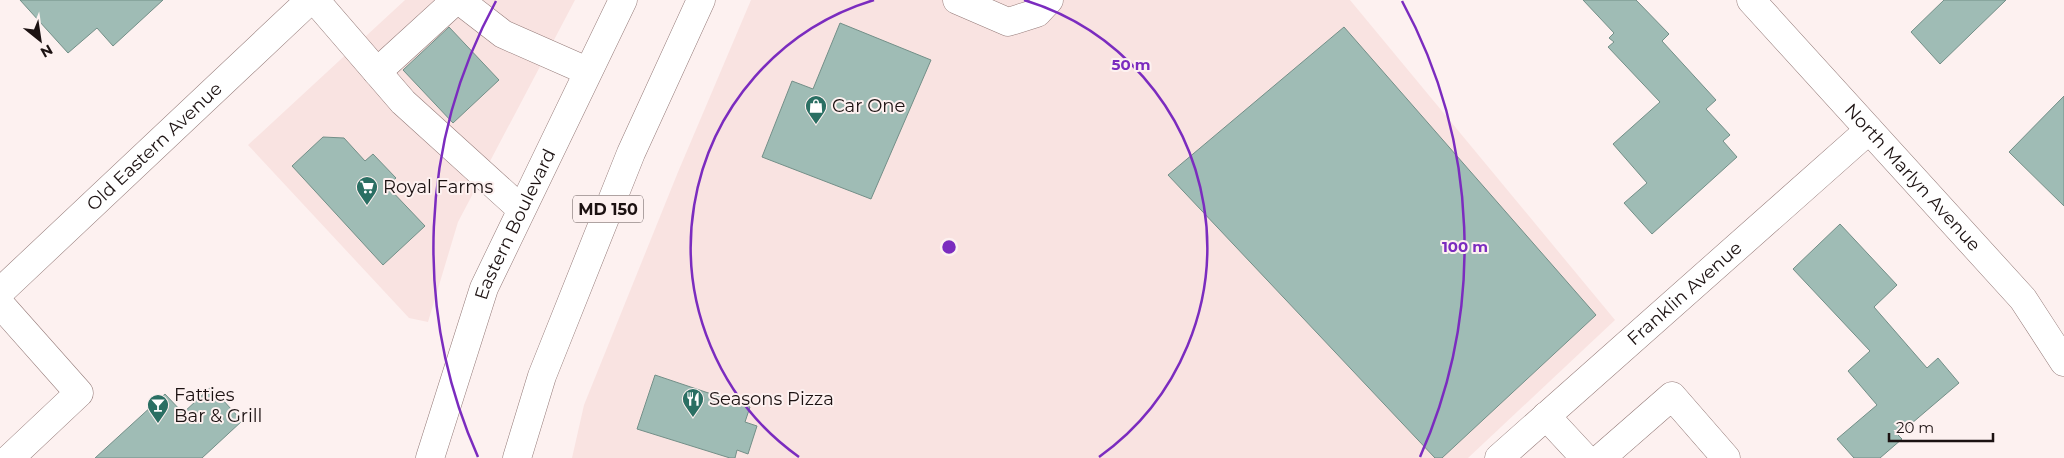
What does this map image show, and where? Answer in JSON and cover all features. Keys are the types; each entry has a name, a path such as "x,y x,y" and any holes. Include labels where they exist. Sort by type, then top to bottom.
{"street":[{"name":"Old Eastern Avenue","path":"0,292 310,0"},
{"path":"315,0 403,102 521,209"},
{"path":"377,72 457,0 503,34 587,71"},
{"name":"Eastern Boulevard","path":"430,458 484,288 587,71 623,0"},
{"name":"MD 150","path":"517,458 542,376 631,152 701,0"},
{"path":"957,0 1008,22 1037,13 1049,0"},
{"name":"North Marlyn Avenue","path":"1751,0 2023,299 2063,357"},
{"name":"Franklin Avenue","path":"1499,458 1869,130"},
{"path":"0,304 79,393 10,458"},
{"path":"1601,458 1672,396 1726,458"},
{"path":"1546,416 1585,458"}],"shaded area":[{"path":"405,0 575,0 458,222 428,322 409,318 248,145"},
{"path":"751,0 1350,0 1615,320 1468,458 572,458 584,405 678,172"}],"building":[{"path":"20,0 163,0 113,46 97,28 68,53"},
{"path":"1583,0 1636,0 1669,34 1662,41 1716,100 1706,109 1730,135 1723,141 1737,157 1652,234 1624,203 1647,183 1613,144 1660,102 1608,47 1614,42 1609,38 1614,33"},
{"path":"1944,0 2006,0 1940,64 1911,32"},
{"path":"840,23 931,60 871,199 762,157 792,81 813,89"},
{"path":"449,27 499,80 453,123 403,70"},
{"path":"1344,27 1596,315 1442,458 1435,458 1168,175"},
{"path":"2064,96 2064,206 2009,152"},
{"name":"Royal Farms","path":"323,137 344,138 365,161 373,154 396,178 387,186 425,226 383,265 292,166"},
{"path":"1840,224 1897,285 1874,307 1927,368 1938,358 1959,383 1898,435 1902,439 1880,458 1854,458 1837,439 1877,405 1848,371 1870,351 1793,269"},
{"name":"Seasons Pizza","path":"655,375 750,407 745,422 757,426 748,454 737,450 735,458 730,458 637,429"},
{"name":"Fatties Bar & Grill","path":"211,387 242,421 202,458 95,458 165,394 183,413"}],"place":[{"name":"Car One","path":"816,125"},
{"name":"Royal Farms","path":"367,206"},
{"name":"Seasons Pizza","path":"693,418"},
{"name":"Fatties Bar & Grill","path":"158,424"}]}
